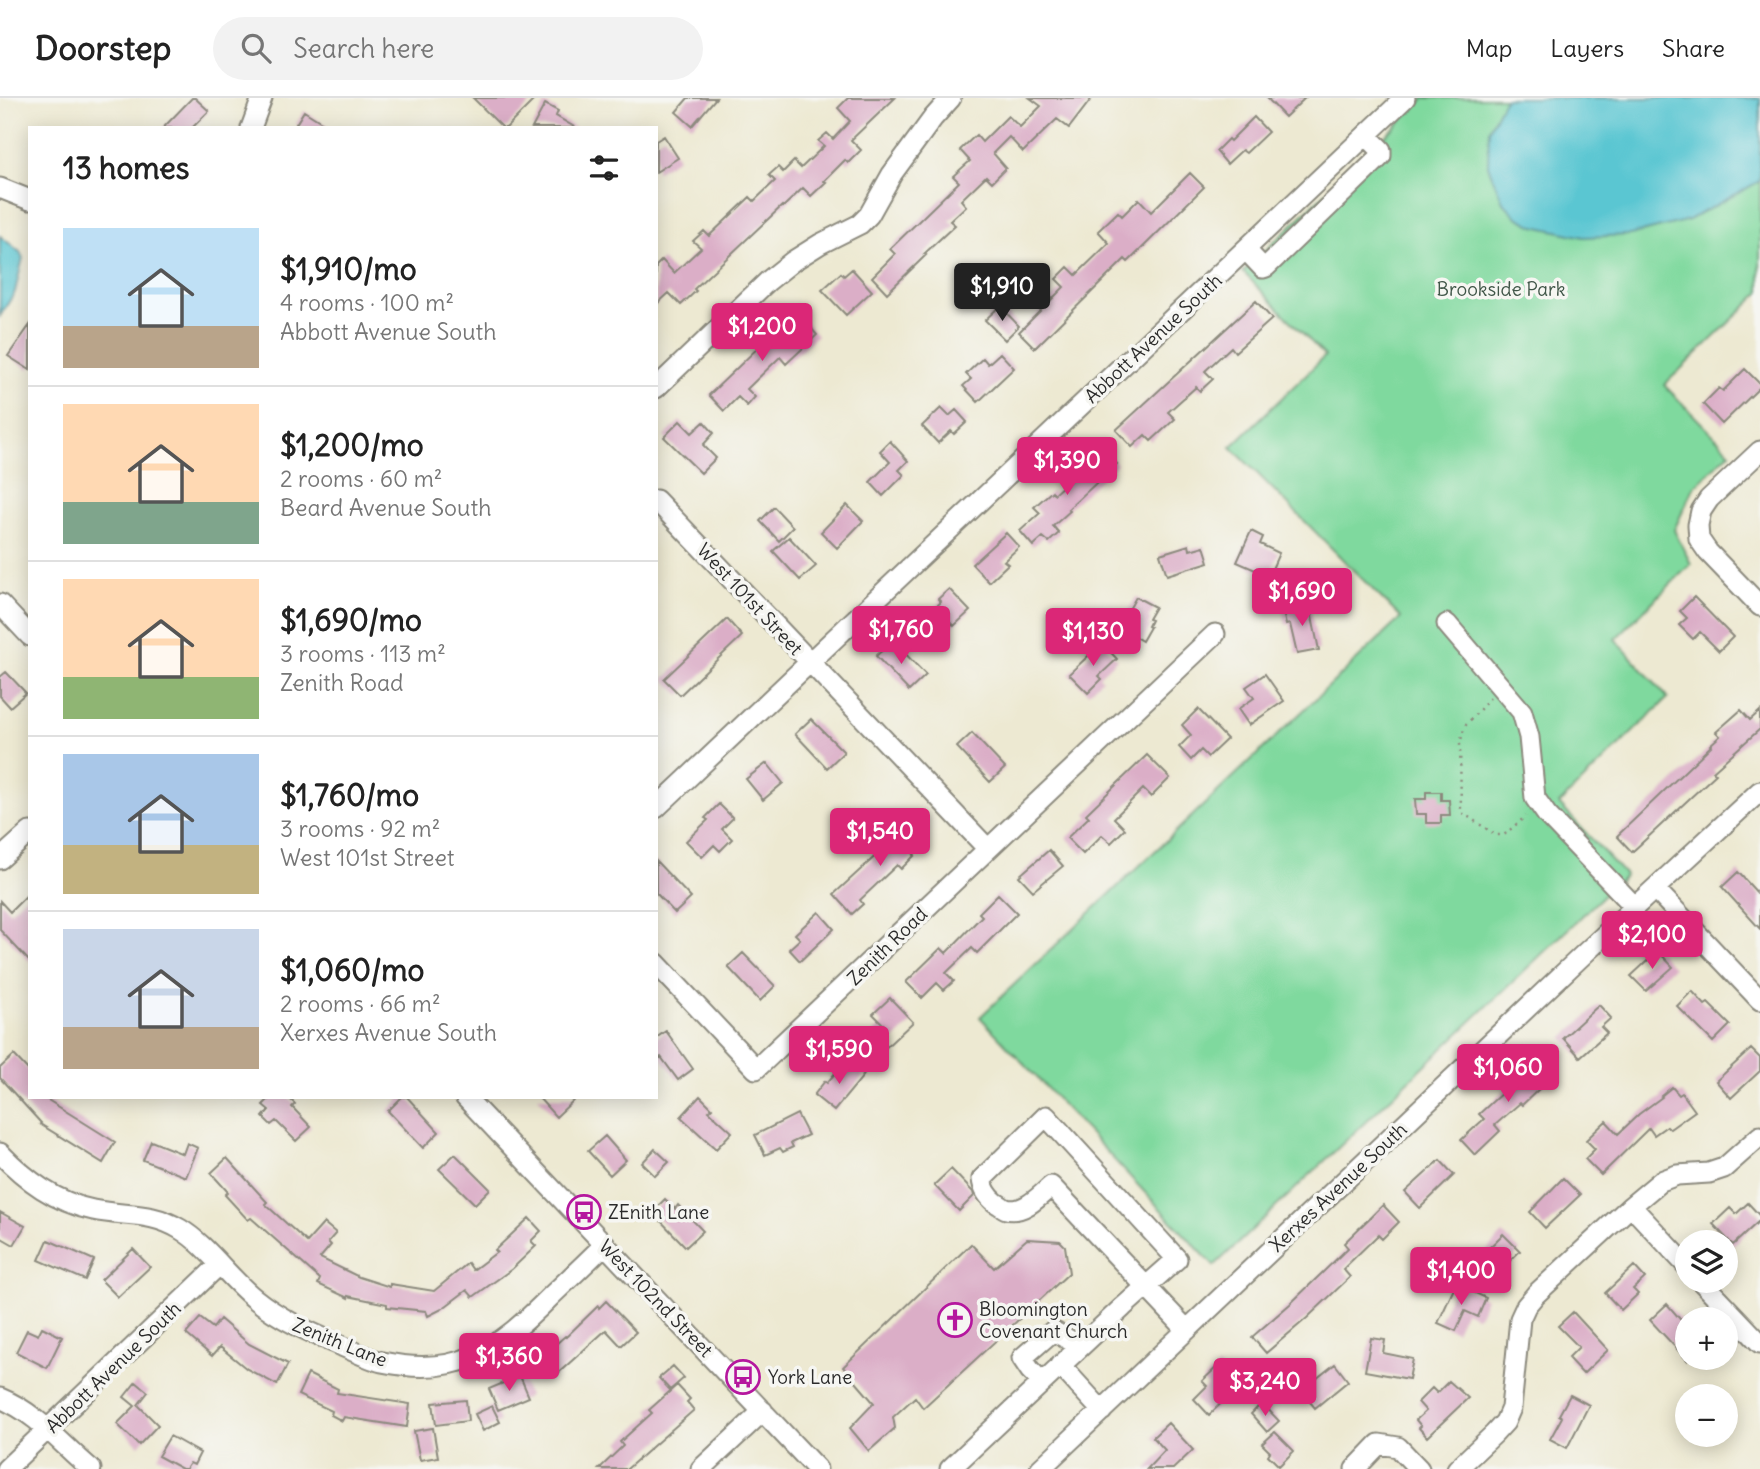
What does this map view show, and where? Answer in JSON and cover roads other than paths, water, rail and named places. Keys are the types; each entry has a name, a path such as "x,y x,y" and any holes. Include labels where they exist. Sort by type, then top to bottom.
{"street":[{"path":"252,126 262,98"},
{"path":"658,386 768,281 820,244 860,224 869,215 892,174 951,98"},
{"name":"Abbott Avenue South","path":"658,805 1405,98"},
{"path":"0,188 28,199"},
{"path":"1760,451 1709,499 1700,511 1698,525 1699,539 1708,552 1760,606"},
{"name":"West 101st Street","path":"658,502 988,849"},
{"path":"0,604 28,634"},
{"path":"1447,624 1522,712 1529,737 1535,798 1547,815 1635,907"},
{"name":"Zenith Road","path":"658,965 756,1069 1215,634"},
{"name":"Xerxes Avenue South","path":"1041,1469 1760,791"},
{"path":"0,859 28,834"},
{"path":"1655,889 1760,1000"},
{"name":"West 102nd Street","path":"467,1099 817,1469"},
{"path":"950,1469 1080,1346 1146,1287 1177,1259 1046,1116 982,1179 983,1187 990,1198 1005,1209 1020,1209 1051,1186 1146,1287 1187,1330"},
{"path":"1457,1469 1494,1434 1511,1408 1520,1320 1526,1306 1536,1294 1661,1181 1677,1175 1709,1173 1724,1168 1760,1136"},
{"name":"Zenith Lane","path":"0,1153 40,1189 66,1202 92,1210 143,1215 184,1231 254,1298 301,1329 379,1361 409,1366 440,1365 470,1358 505,1337 521,1325 605,1244"},
{"path":"1631,1206 1675,1253"},
{"name":"Abbott Avenue South","path":"6,1469 219,1265"},
{"path":"1712,1293 1760,1343"},
{"path":"1042,1382 1022,1358 1053,1331 1080,1346"},
{"path":"1060,1365 1102,1411"},
{"path":"0,1398 17,1405 48,1428 91,1469"},
{"path":"701,1469 763,1411"},
{"path":"1355,1469 1379,1444 1398,1447 1419,1469"}],"water":[{"path":"1505,98 1760,98 1760,181 1689,220 1630,235 1584,237 1534,226 1517,217 1503,202 1488,166 1489,129"},
{"path":"0,236 20,252 23,258 15,292 0,316"}],"place":[{"name":"ZEnith Lane","path":"584,1212"},
{"name":"Bloomington Covenant Church","path":"955,1320"},
{"name":"York Lane","path":"743,1377"}],"park label":[{"name":"Brookside Park","path":"1501,289"}]}
